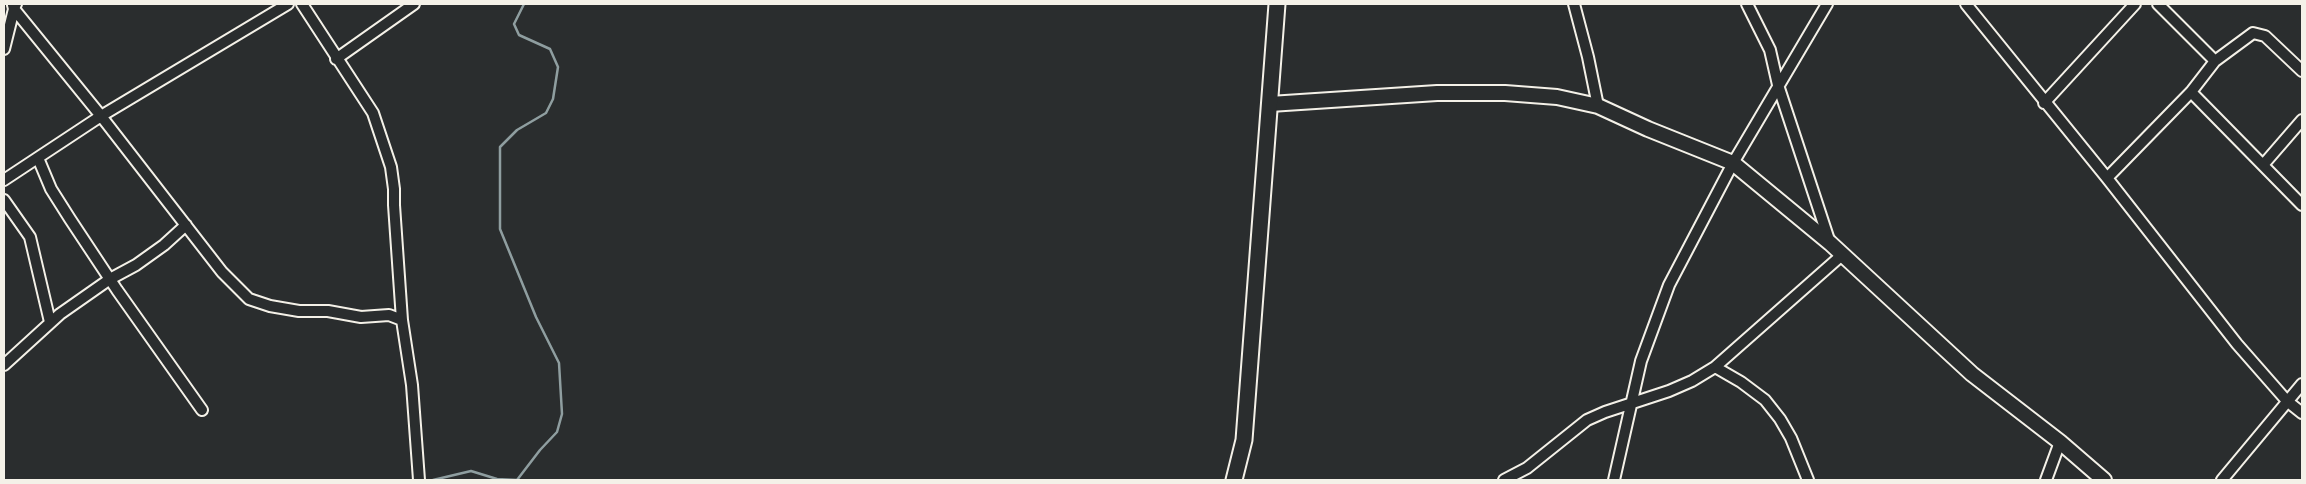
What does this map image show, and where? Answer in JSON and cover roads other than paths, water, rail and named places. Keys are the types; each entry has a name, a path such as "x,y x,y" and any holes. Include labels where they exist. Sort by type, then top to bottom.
{"main road":[{"path":"1234,480 1244,440 1277,4"},
{"path":"1270,104 1437,93 1505,93 1557,97 1598,106 1648,129 1733,163 1830,243 1972,374 2060,442 2104,480"}],"street":[{"path":"4,180 102,116 288,4"},
{"path":"302,4 336,59 373,113 391,167 402,320 412,385 419,476"},
{"path":"336,59 414,4"},
{"path":"1574,4 1598,106"},
{"path":"1748,4 1770,50 1778,86 1830,243"},
{"path":"1614,480 1629,405 1650,332 1669,285 1733,163 1827,4"},
{"path":"1966,4 2044,103 2107,178 2236,344 2287,401 2302,413"},
{"path":"2044,103 2135,4"},
{"path":"2158,4 2215,61"},
{"path":"14,6 234,285 257,303 299,311 328,311 352,317 389,316 402,320"},
{"path":"4,49 14,6"},
{"path":"2107,178 2191,92 2215,61 2254,33 2259,33 2302,71"},
{"path":"2191,92 2302,205"},
{"path":"2263,164 2302,120"},
{"path":"38,158 51,189 110,279 202,410"},
{"path":"4,200 30,237 50,322"},
{"path":"4,365 50,322 110,279 136,265 164,245 186,225"},
{"path":"1504,480 1527,468 1587,420 1692,381 1715,367 1842,255"},
{"path":"1715,367 1741,382 1764,400 1780,419 1791,438 1808,480"},
{"path":"2222,480 2302,384"},
{"path":"2046,480 2060,442"}],"waterway":[{"path":"517,480 540,450 557,432 562,414 559,363 536,317 500,229 500,147 517,130 546,113 553,99 558,67 550,49 519,35 514,24 524,4"},
{"path":"433,480 471,471 497,479 517,480"}]}
